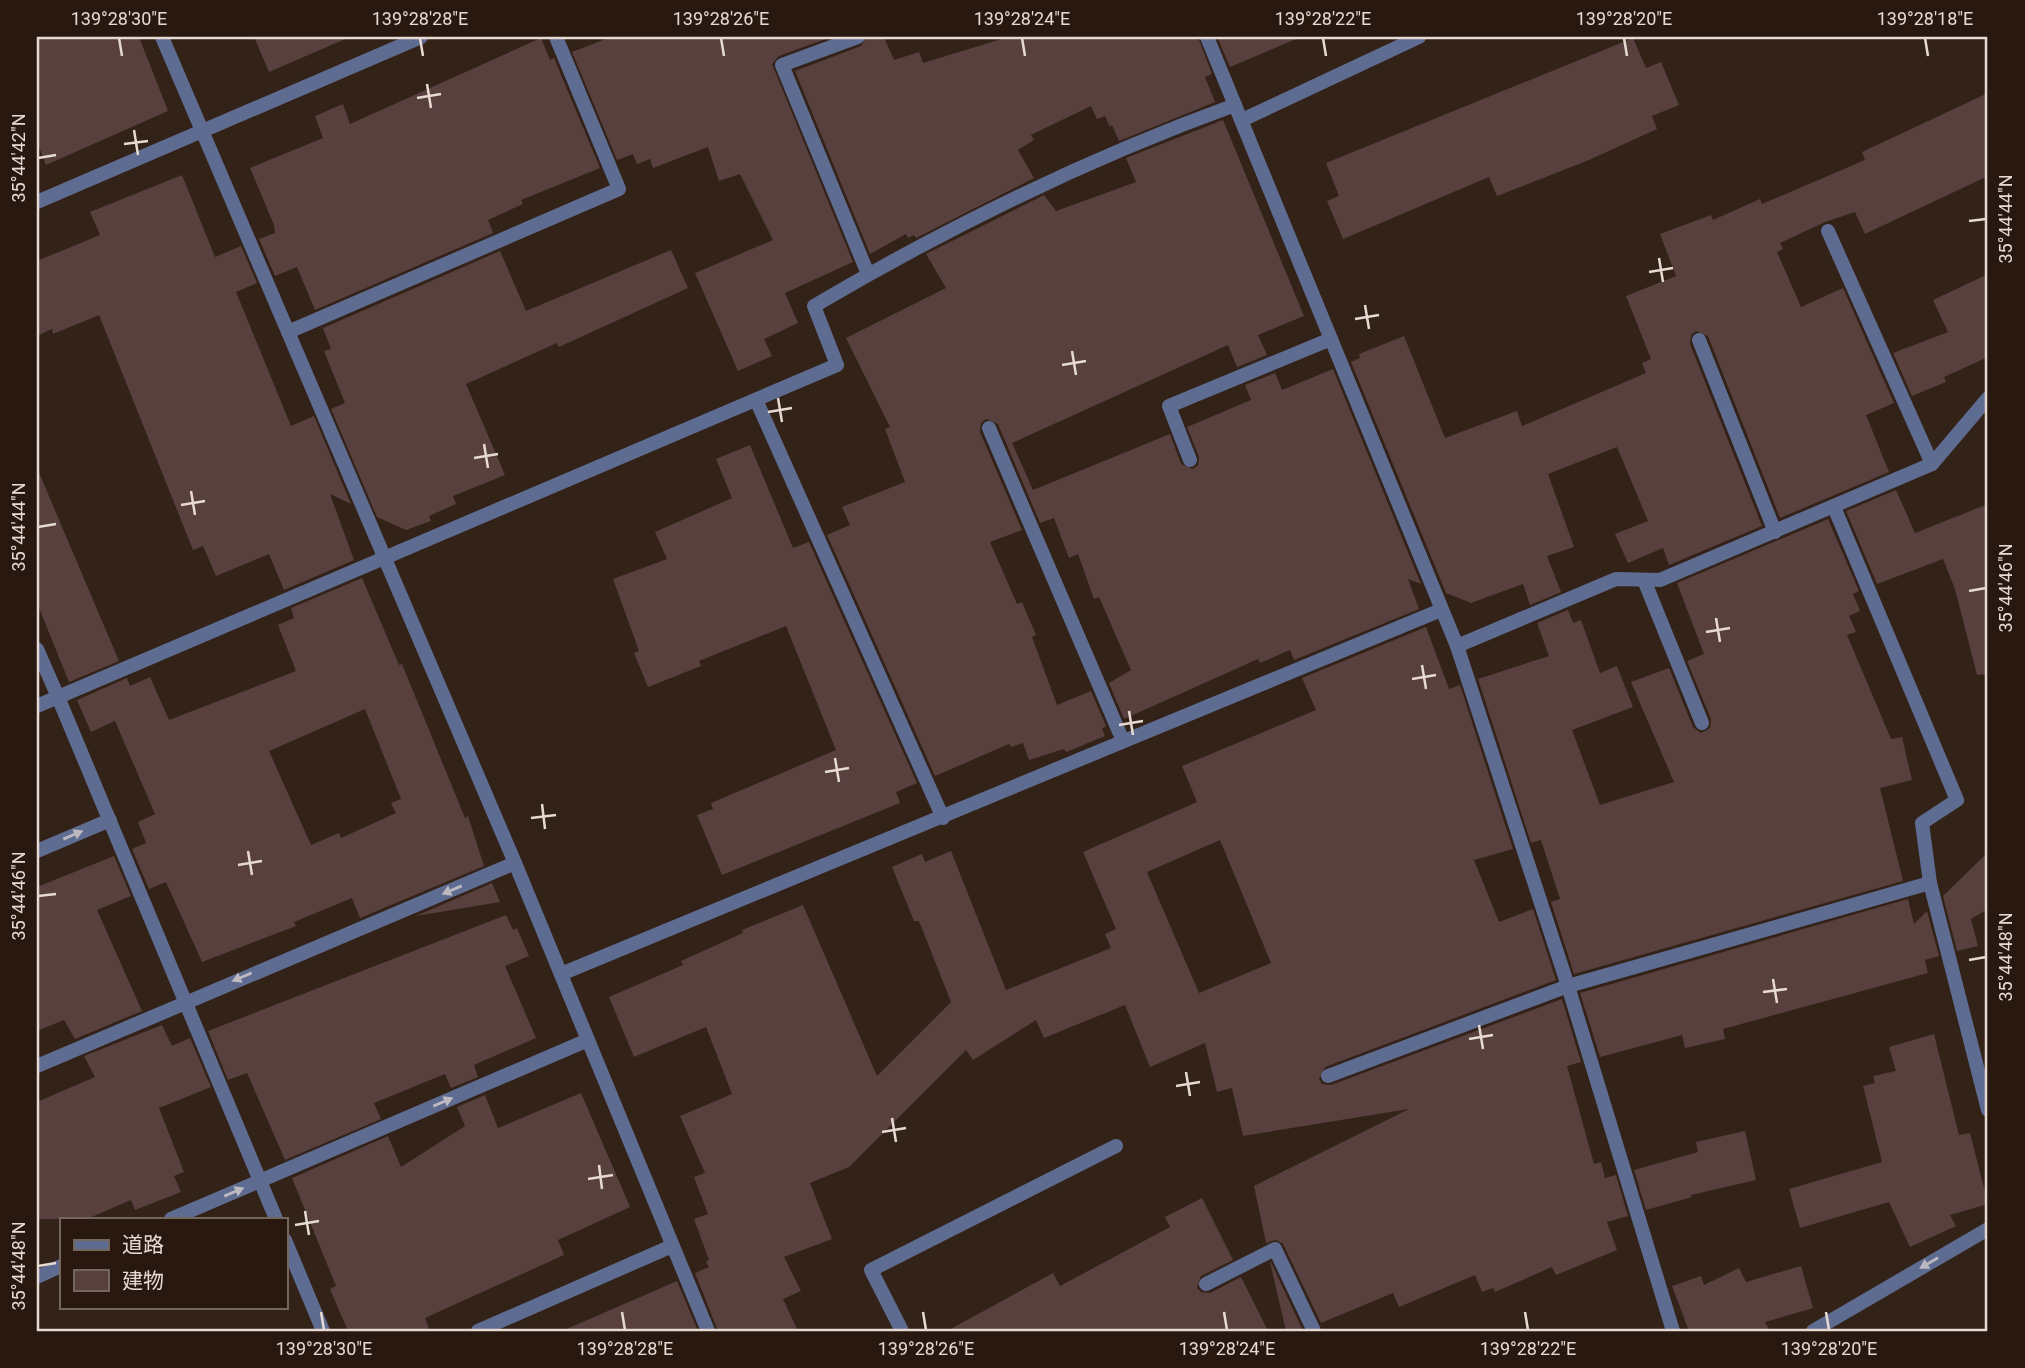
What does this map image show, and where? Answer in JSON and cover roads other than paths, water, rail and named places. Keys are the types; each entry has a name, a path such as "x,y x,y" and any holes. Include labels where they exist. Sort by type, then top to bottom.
{"street":[{"path":"162,37 515,863 708,1331"},
{"path":"37,202 421,37"},
{"path":"288,332 619,189 556,37"},
{"path":"858,37 782,65 868,274"},
{"path":"1207,37 1457,646 1568,986 1672,1331"},
{"path":"1242,120 1419,37"},
{"path":"37,706 384,556 757,402 837,365 814,306 868,274 1044,183 1235,105"},
{"path":"1828,231 1932,464"},
{"path":"1190,460 1169,405 1331,340"},
{"path":"1699,340 1775,532"},
{"path":"1457,646 1616,579 1660,580 1932,464 1988,398"},
{"path":"757,402 943,818"},
{"path":"989,428 1123,741"},
{"path":"1834,507 1957,800 1922,823 1930,883 1988,1110"},
{"path":"1644,580 1702,723"},
{"path":"561,974 1441,610"},
{"path":"37,649 187,1000 276,1218"},
{"path":"37,851 110,820"},
{"path":"37,1066 187,1000 515,863"},
{"path":"1328,1076 1568,986 1930,883"},
{"path":"173,1218 588,1040"},
{"path":"902,1331 871,1270 1116,1146"},
{"path":"1813,1331 1988,1229"},
{"path":"287,1245 323,1331"},
{"path":"478,1331 672,1246"},
{"path":"1206,1284 1275,1249 1314,1331"},
{"path":"37,1277 60,1266"}]}
